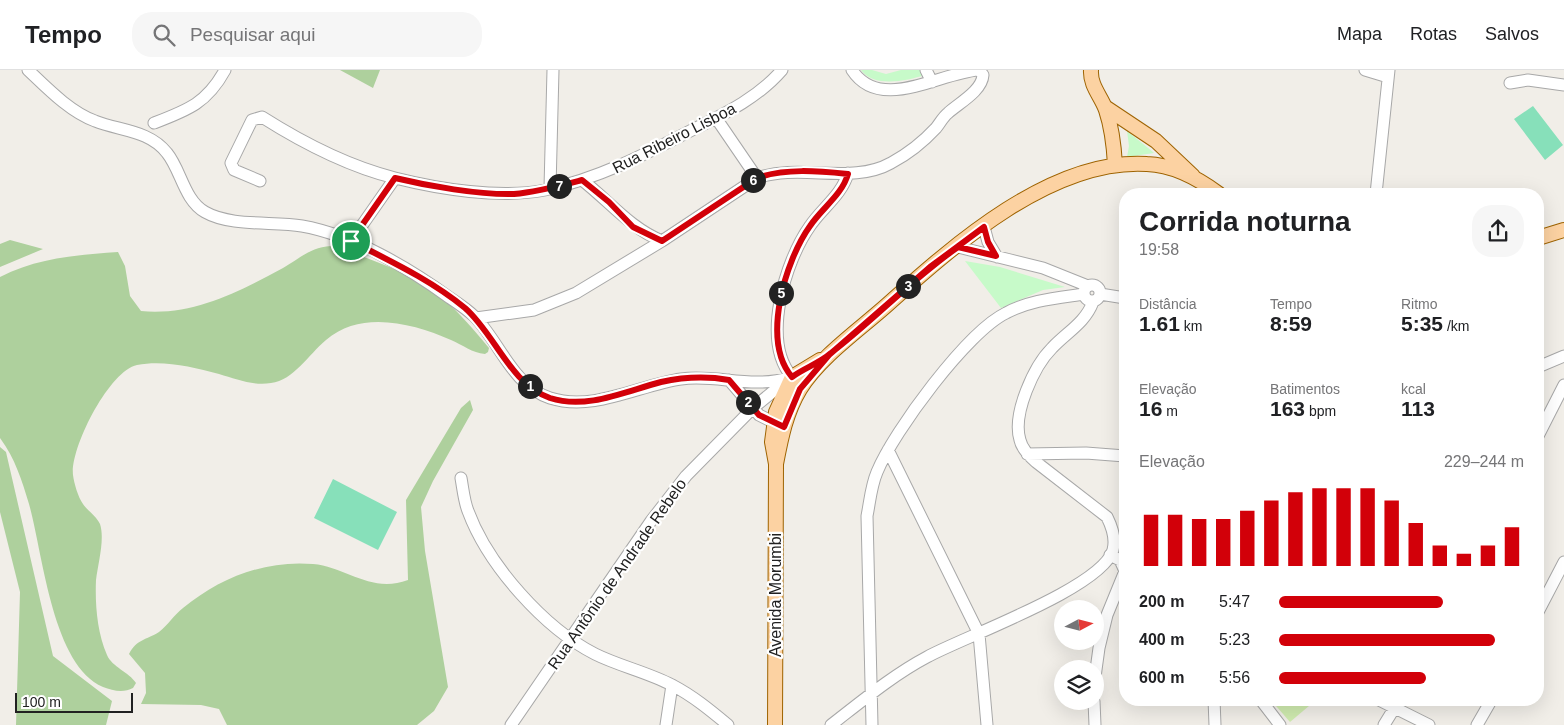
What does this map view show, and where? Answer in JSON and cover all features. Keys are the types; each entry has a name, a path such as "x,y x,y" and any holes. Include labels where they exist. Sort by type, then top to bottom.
{"main road":[{"path":"1091,70 1093,86 1105,107 1111,128 1115,165"},
{"path":"1105,107 1156,141 1182,163 1196,179"},
{"path":"1111,128 1117,122 1125,121"},
{"path":"1148,164 1153,162 1160,154 1156,141"},
{"name":"Avenida Morumbi","path":"775,725 776,464 781,424 800,389 829,355 930,267 1042,187 1115,165 1148,164 1170,169 1196,179 1210,188"},
{"path":"1544,236 1564,230"},
{"name":"Avenida Morumbi","path":"792,377 829,355"},
{"path":"781,424 795,389 792,377"}],"street":[{"path":"28,70 60,98 93,121 136,132 154,140 168,153 196,205 205,212 220,218 301,226 351,241 414,273 450,297 476,318 525,383 550,398 583,401 604,399 680,379 698,377 763,382 792,377 783,364 781,357 778,321 782,287 796,246 811,224 843,186 848,174"},
{"path":"154,123 182,112 205,98 225,70"},
{"path":"550,188 553,70"},
{"name":"Rua Ribeiro Lisboa","path":"260,181 234,170 232,163 252,120 256,117 262,117 313,147 351,164 395,178 464,190 512,194 550,188 582,180 618,166 716,118 753,97 782,70"},
{"path":"476,318 534,310 556,302 662,241 757,178 768,174 799,171 848,174 874,170 901,157 935,129 944,116 980,85 984,75 978,70 918,86 880,89 862,83 852,70"},
{"path":"926,70 932,82"},
{"path":"1365,70 1388,73 1377,188"},
{"path":"1510,83 1528,80 1564,85"},
{"path":"716,118 757,178"},
{"path":"351,241 395,178"},
{"path":"582,180 609,202 633,227 662,241"},
{"path":"984,227 988,242 996,256"},
{"path":"958,247 1042,268 1091,294"},
{"path":"831,725 871,693 926,657 1032,611 1072,587 1105,562 1110,555 1113,538 1107,517 1027,454 1018,436 1022,406 1030,382 1048,353 1083,320 1091,294"},
{"path":"872,725 867,516 874,482 888,450 899,431 975,335 1004,313 1046,299 1091,294 1119,297"},
{"path":"1544,364 1564,356"},
{"name":"Rua Antônio de Andrade Rebelo","path":"511,725 651,521 686,476 776,386 792,377"},
{"path":"729,380 753,408 781,424"},
{"path":"1544,424 1564,385"},
{"path":"888,450 979,634 987,725"},
{"path":"1027,454 1086,453 1119,456"},
{"path":"461,478 468,512 476,530 500,568 539,613 571,639 596,654 672,685 701,702 728,725"},
{"path":"1110,555 1119,561"},
{"path":"1544,600 1564,562"},
{"path":"1098,660 1105,624 1119,587"},
{"path":"666,725 672,685"},
{"path":"1214,706 1215,725"},
{"path":"1265,706 1280,725"},
{"path":"1384,725 1395,706"},
{"path":"1401,706 1429,725"},
{"path":"1477,725 1488,706"},
{"path":"1094,710 1094,725"}],"green space":[{"path":"340,70 380,70 373,88"},
{"path":"861,70 872,70 886,74 901,70 922,70 925,75 891,82 874,79 867,76"},
{"path":"1533,106 1563,145 1545,160 1514,119"},
{"path":"1127,131 1154,153 1127,157 1129,146"},
{"path":"10,240 43,249 0,267 0,244"},
{"path":"331,246 403,273 430,289 467,322 489,348 488,352 485,354 476,352 451,340 420,329 387,322 371,322 355,325 340,331 319,346 294,372 279,381 271,383 251,383 199,369 157,363 137,365 126,370 104,395 93,412 78,447 73,475 75,486 83,504 100,524 101,544 96,580 96,608 101,637 109,659 136,683 133,688 126,691 103,687 86,675 72,656 61,632 52,606 29,504 21,478 0,438 0,277 28,266 57,258 118,252 125,266 130,296 141,311 160,312 179,310 215,300 266,277 311,251"},
{"path":"965,261 1000,267 1065,287 1043,290 1001,308"},
{"path":"470,400 473,410 433,481 421,507 425,551 448,687 434,711 417,725 227,725 219,709 201,705 141,704 146,693 145,673 129,654 132,649 135,645 159,632 197,597 227,580 260,568 277,565 313,564 382,584 408,580 406,500 461,408"},
{"path":"0,447 6,452 53,656 112,701 106,725 16,725 20,592 0,512"},
{"path":"333,479 397,512 378,550 314,518"},
{"path":"1276,706 1309,706 1290,722"}],"route":[{"path":"351,241 395,178 414,183 464,190 512,194 544,190 582,180 609,202 633,227 646,235 662,241 757,178 768,174 799,171 848,174 843,186 811,224 796,246 782,287 778,321 781,357 786,370 792,377 829,355 888,304 930,267 958,247 996,256 990,247 984,227 930,267 829,355 800,389 784,427 759,415 729,380 723,379 698,377 662,382 604,399 583,401 550,398 525,383 476,318 463,307 414,273 351,241"}]}
